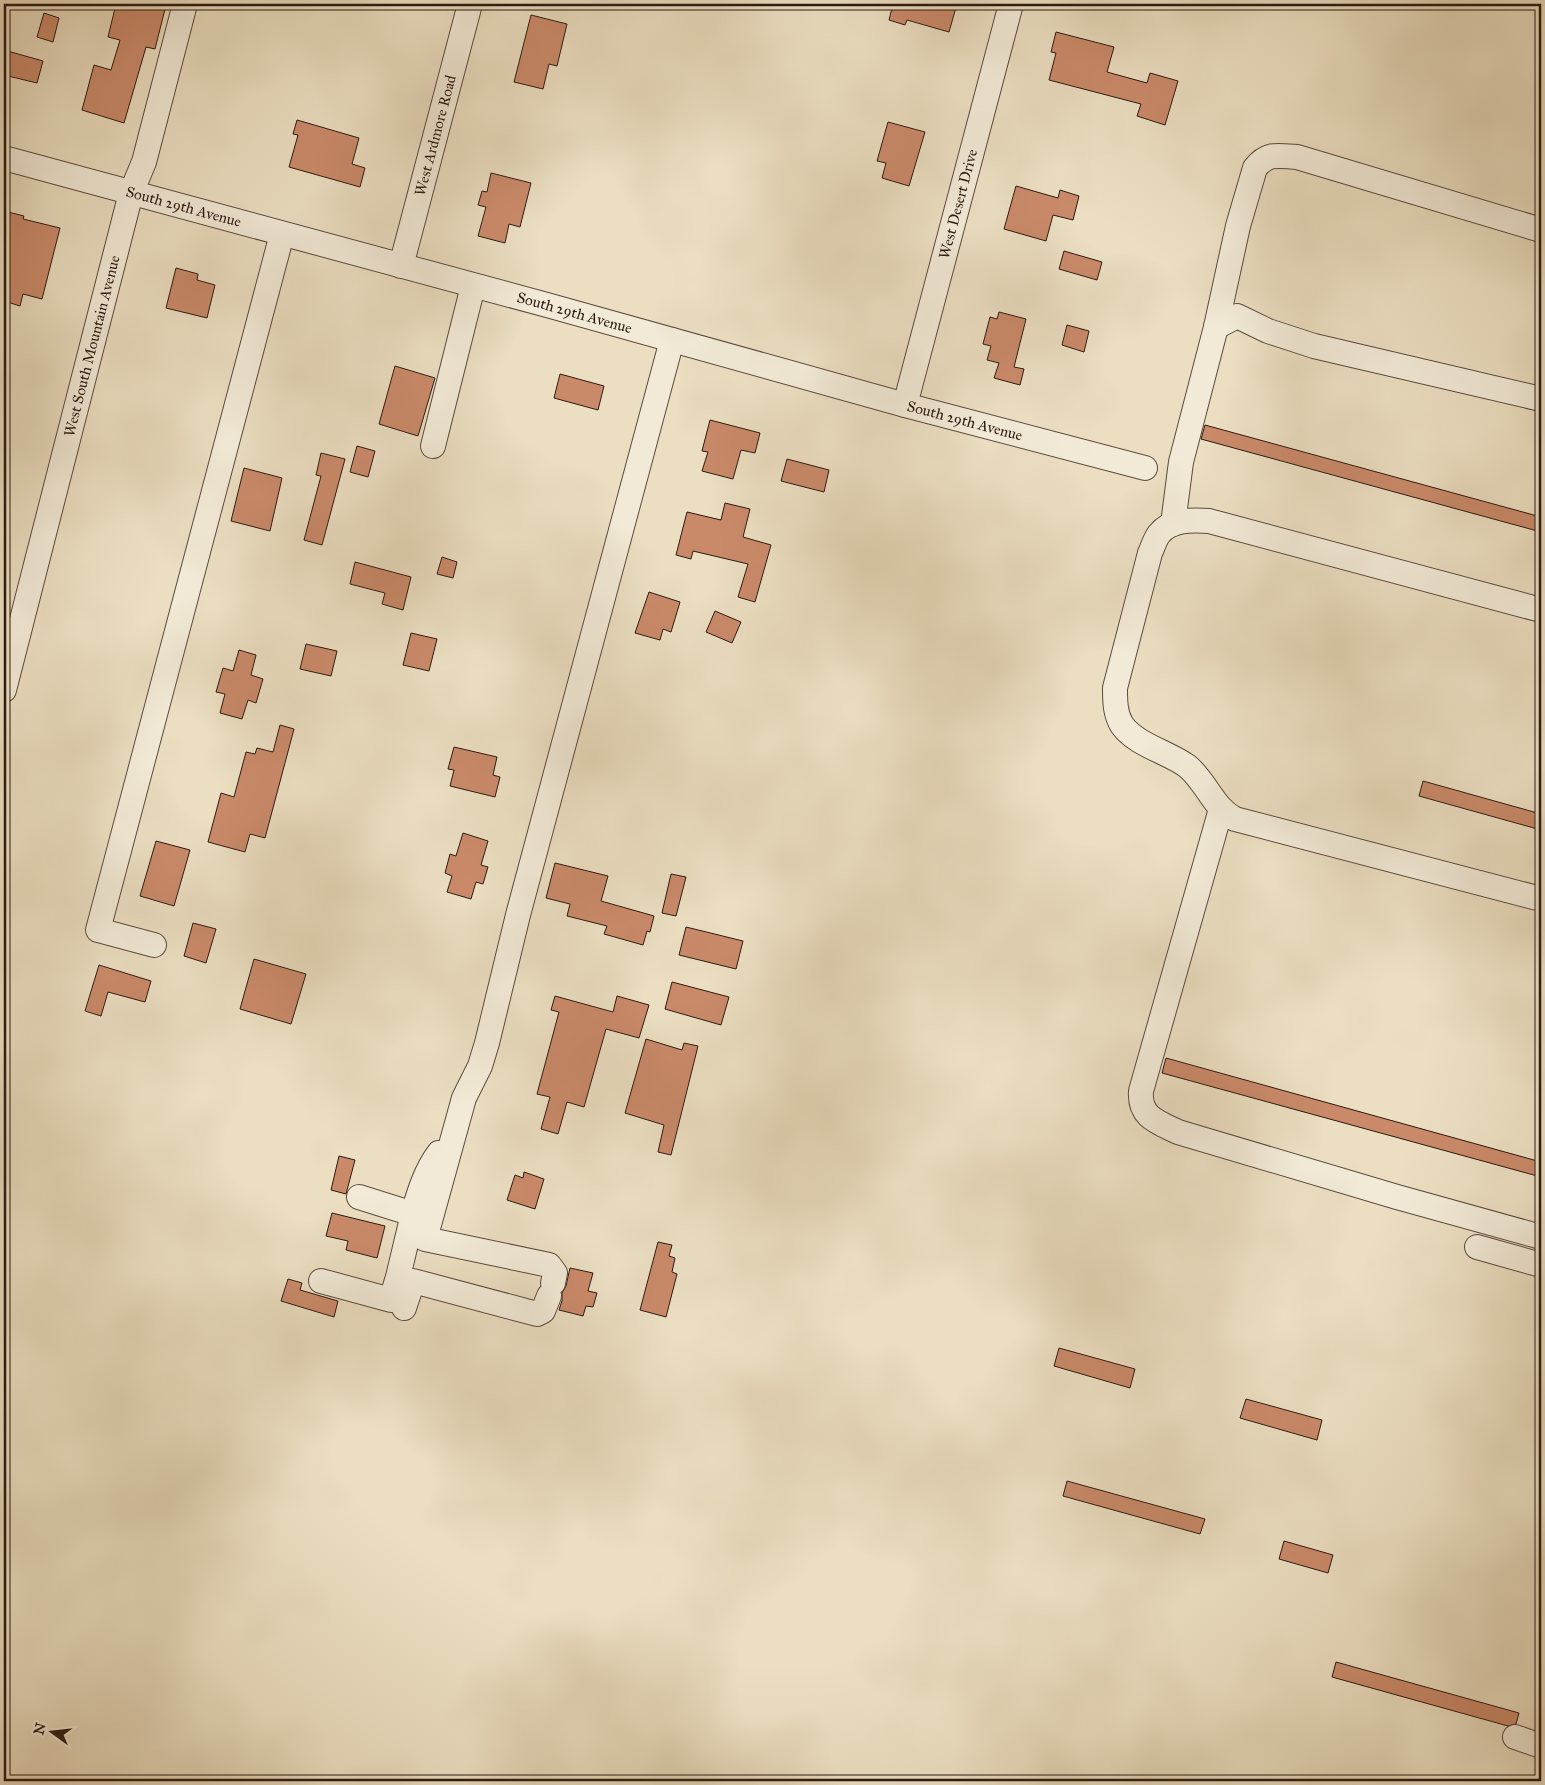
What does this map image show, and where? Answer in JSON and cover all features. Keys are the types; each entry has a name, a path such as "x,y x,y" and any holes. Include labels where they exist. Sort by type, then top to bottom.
{"street":[{"name":"West South Mountain Avenue","path":"4,690 131,193 144,162 185,4"},
{"name":"West Ardmore Road","path":"401,266 470,4"},
{"name":"West Desert Drive","path":"905,405 1011,4"},
{"path":"1173,524 1181,462 1216,327 1238,226 1255,168 1261,160 1269,156 1297,157 1541,230"},
{"name":"South 29th Avenue","path":"4,158 905,405 1145,468"},
{"path":"154,945 98,930 282,234"},
{"path":"433,446 473,286"},
{"path":"1216,327 1237,316 1268,331 1314,346 1541,399"},
{"path":"404,1308 464,1098 480,1066 487,1043 518,915 672,340"},
{"path":"1541,610 1208,521 1191,519 1173,524 1159,534 1150,553 1115,688 1115,704 1120,721 1130,733 1186,765 1201,779 1220,809 1227,815 1541,899"},
{"path":"1220,809 1141,1091 1140,1101 1145,1112 1156,1122 1178,1132 1397,1197 1541,1237"},
{"path":"321,1281 391,1300 420,1192 432,1162 453,1136"},
{"path":"359,1197 413,1214"},
{"path":"413,1281 537,1314 543,1311 551,1289 555,1273 549,1265 425,1239"},
{"path":"1477,1247 1541,1265"},
{"path":"1515,1737 1541,1746"}],"building":[{"path":"116,4 144,4 165,9 155,49 146,47 124,123 82,110 94,65 111,70 120,40 108,37"},
{"path":"893,4 957,4 949,32 907,20 905,25 889,20"},
{"path":"44,13 59,18 53,42 37,37"},
{"path":"531,15 567,24 557,66 549,64 543,89 514,82"},
{"path":"1056,32 1114,47 1107,72 1147,83 1150,73 1178,81 1165,125 1137,116 1141,104 1049,80 1056,53 1051,52"},
{"path":"4,50 43,61 37,83 4,75"},
{"path":"297,120 359,138 352,164 365,168 360,187 289,167 298,135 293,134"},
{"path":"888,122 925,132 909,186 882,178 886,163 877,161"},
{"path":"491,173 531,183 520,227 509,224 505,243 478,236 486,207 478,205 482,191 487,192"},
{"path":"1016,186 1058,198 1060,190 1079,196 1073,220 1053,215 1046,241 1004,229"},
{"path":"4,211 24,216 23,219 60,228 42,299 23,294 20,306 4,301"},
{"path":"1064,251 1102,262 1097,280 1059,269"},
{"path":"176,268 198,274 197,280 215,285 207,318 166,308"},
{"path":"999,312 1026,319 1014,367 1024,369 1020,385 994,378 999,363 987,360 991,346 983,344 990,317 997,319"},
{"path":"1067,325 1089,331 1084,352 1062,345"},
{"path":"395,366 435,378 418,436 379,424"},
{"path":"560,374 604,386 598,410 554,398"},
{"path":"710,420 760,433 755,453 741,450 733,479 702,471 708,452 702,451"},
{"path":"1205,425 1541,517 1541,532 1201,439"},
{"path":"357,446 375,451 368,477 350,472"},
{"path":"321,453 345,459 322,545 304,540 321,476 316,475"},
{"path":"787,459 829,470 824,492 781,481"},
{"path":"244,468 282,478 270,531 231,521"},
{"path":"725,503 750,509 743,537 771,545 755,602 738,597 748,564 693,551 691,559 676,555 687,512 721,520"},
{"path":"442,557 457,562 453,578 437,574"},
{"path":"355,562 411,577 403,610 382,604 385,593 350,584"},
{"path":"649,592 680,602 671,632 663,629 660,640 635,633"},
{"path":"715,611 741,622 732,643 706,632"},
{"path":"411,633 437,639 429,671 403,665"},
{"path":"306,644 337,651 331,676 300,669"},
{"path":"239,650 256,655 251,675 263,679 256,703 248,700 242,719 220,713 225,694 216,692 223,668 233,671"},
{"path":"280,725 294,729 265,838 250,834 245,852 208,842 221,793 234,797 246,752 255,754 257,748 273,752"},
{"path":"454,747 497,757 493,775 500,777 495,797 450,786 454,770 448,769"},
{"path":"1423,781 1541,814 1541,830 1419,796"},
{"path":"463,833 488,841 481,865 488,867 483,884 476,882 471,899 447,892 452,876 445,873 450,854 456,856"},
{"path":"156,841 190,850 174,906 140,896"},
{"path":"555,863 608,876 601,901 654,916 650,932 647,931 643,945 604,934 607,926 567,916 570,904 546,898"},
{"path":"671,874 686,877 676,916 662,913"},
{"path":"193,923 216,929 206,963 184,956"},
{"path":"686,927 743,941 736,969 679,955"},
{"path":"254,959 306,974 291,1024 240,1009"},
{"path":"99,965 151,981 145,1002 108,992 101,1016 85,1011"},
{"path":"672,982 729,997 721,1025 665,1009"},
{"path":"555,996 613,1012 617,996 649,1005 639,1038 606,1029 584,1107 567,1102 558,1134 541,1129 550,1097 537,1094 559,1012 551,1010"},
{"path":"646,1039 682,1050 684,1043 698,1046 671,1155 658,1152 664,1125 625,1113"},
{"path":"1166,1058 1541,1162 1541,1177 1162,1073"},
{"path":"339,1156 355,1160 346,1194 331,1190"},
{"path":"524,1172 544,1179 535,1209 507,1200 515,1175 523,1178"},
{"path":"332,1213 385,1226 377,1258 346,1250 348,1241 326,1236"},
{"path":"658,1242 672,1245 669,1256 675,1258 672,1272 677,1274 666,1317 640,1310"},
{"path":"570,1268 593,1273 588,1291 597,1293 593,1307 586,1306 583,1316 559,1310"},
{"path":"288,1279 302,1283 300,1290 338,1301 334,1317 281,1301"},
{"path":"1059,1348 1135,1369 1130,1388 1054,1366"},
{"path":"1246,1399 1322,1420 1317,1440 1240,1418"},
{"path":"1067,1481 1205,1519 1200,1534 1063,1496"},
{"path":"1284,1541 1333,1555 1328,1573 1279,1559"},
{"path":"1336,1662 1519,1713 1516,1724 1508,1726 1332,1677"}]}
